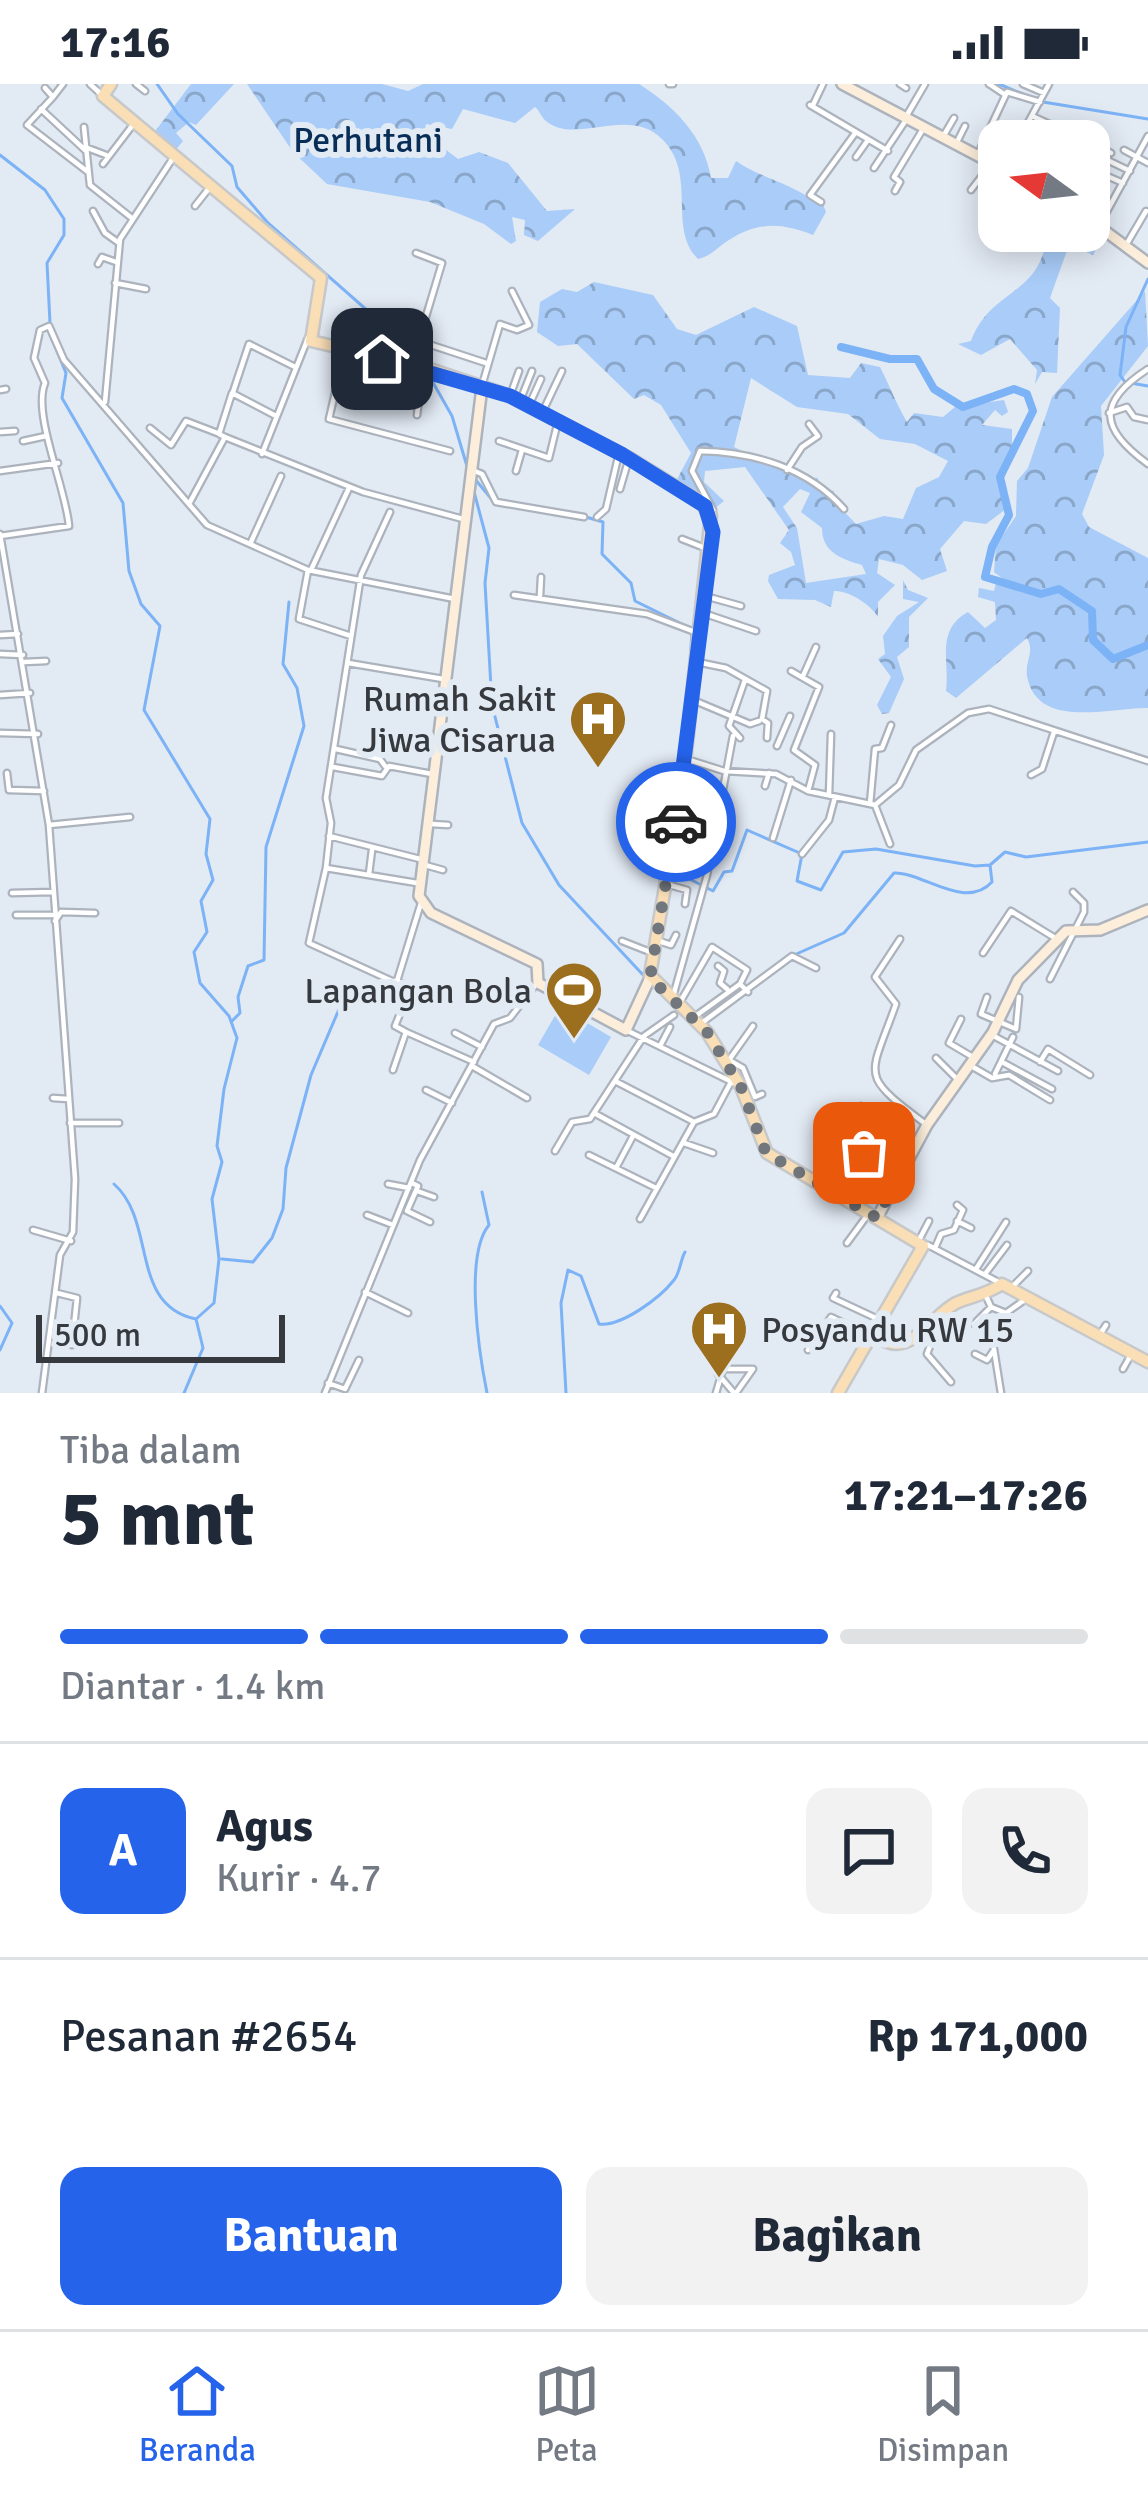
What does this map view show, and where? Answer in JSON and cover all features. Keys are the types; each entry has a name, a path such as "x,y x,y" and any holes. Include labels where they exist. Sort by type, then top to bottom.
{"main road":[{"path":"111,84 104,96 321,278 308,338 421,367 519,401 624,456 699,501 711,515 682,790 649,980 675,1006 698,1020 728,1063 766,1153 919,1241 920,1256 838,1393"},
{"path":"873,1335 895,1343 953,1305 1006,1286 1103,1331 1148,1362"}],"street":[{"path":"90,84 104,96"},
{"path":"136,84 145,92"},
{"path":"823,84 812,105 888,151"},
{"path":"842,84 862,89 905,120 978,158"},
{"path":"874,168 925,84"},
{"path":"989,84 1005,94 1014,92 1040,102"},
{"path":"1024,84 1044,93"},
{"path":"1030,120 1049,84"},
{"path":"61,85 28,126 88,172"},
{"path":"45,88 52,97"},
{"path":"992,120 1005,94"},
{"path":"41,109 85,148 106,155"},
{"path":"1032,116 1039,120"},
{"path":"941,140 954,118"},
{"path":"103,164 135,123"},
{"path":"954,147 965,126"},
{"path":"84,128 92,187 133,219"},
{"path":"895,191 900,182 894,177 922,129"},
{"path":"821,202 810,196 856,132"},
{"path":"1110,202 1148,136"},
{"path":"856,158 868,140"},
{"path":"1124,150 1148,163"},
{"path":"105,405 119,242 175,155"},
{"path":"1110,156 1130,171"},
{"path":"1110,177 1133,186"},
{"path":"970,190 978,178"},
{"path":"195,206 211,185"},
{"path":"94,211 105,233 119,242"},
{"path":"1126,245 1146,211"},
{"path":"1110,234 1148,263"},
{"path":"416,253 442,262 415,350 421,367 417,415"},
{"path":"98,265 101,257 117,262"},
{"path":"116,283 146,289"},
{"path":"397,981 422,903 417,883 486,363 502,322 517,330 529,325 512,291"},
{"path":"42,1393 60,1255 71,1241 75,1179 49,825 38,734 0,535 67,529 58,463 46,436 40,396 45,383 34,358 45,327 52,328 64,360 210,526 309,570 455,599"},
{"path":"262,454 308,338"},
{"path":"419,341 486,363"},
{"path":"189,504 222,436 249,344 295,368"},
{"path":"345,350 329,418 450,451"},
{"path":"404,393 421,367"},
{"path":"1148,369 1112,400 1109,413 1117,439 1148,464"},
{"path":"519,371 519,401"},
{"path":"519,401 532,371"},
{"path":"542,412 562,371"},
{"path":"519,401 541,380"},
{"path":"232,394 276,416"},
{"path":"1109,413 1127,407 1134,417 1148,420"},
{"path":"150,428 171,445 186,421 349,488 464,519"},
{"path":"499,441 549,458 558,421"},
{"path":"787,470 802,447 818,436 809,424"},
{"path":"0,432 15,431"},
{"path":"23,441 46,436"},
{"path":"516,471 522,450"},
{"path":"711,515 711,505 692,471 700,451 751,454 819,484 844,509"},
{"path":"620,488 624,456"},
{"path":"597,517 606,509 624,456"},
{"path":"0,471 58,463"},
{"path":"471,475 482,474 496,502 584,517"},
{"path":"251,542 281,476"},
{"path":"349,488 309,570 298,619 351,636"},
{"path":"390,512 360,582 326,798 326,868 309,943 412,988 395,1026 473,1064 527,1098"},
{"path":"682,539 710,551"},
{"path":"540,596 541,578"},
{"path":"0,591 11,589"},
{"path":"514,595 646,614 700,633"},
{"path":"705,596 741,606"},
{"path":"703,613 756,631"},
{"path":"0,635 19,634"},
{"path":"803,676 816,647"},
{"path":"0,654 46,661"},
{"path":"693,700 750,724 761,719 770,695 746,680 697,662"},
{"path":"348,663 445,679"},
{"path":"791,671 819,689 794,750"},
{"path":"675,1006 736,737 730,717 746,680"},
{"path":"0,695 30,693"},
{"path":"686,759 728,771 769,773 808,791 872,804 899,785 913,752 968,713 989,709 1148,761"},
{"path":"790,716 778,744 815,765 808,791"},
{"path":"761,719 768,723 767,738"},
{"path":"890,844 872,804 870,770 891,725"},
{"path":"1031,775 1042,769 1054,733"},
{"path":"0,734 38,734"},
{"path":"802,854 829,820 831,734"},
{"path":"335,749 432,774"},
{"path":"333,766 384,776 387,766"},
{"path":"7,773 9,790 44,791"},
{"path":"765,786 769,773"},
{"path":"773,838 791,780"},
{"path":"682,790 696,793"},
{"path":"49,825 130,817"},
{"path":"425,823 448,826"},
{"path":"328,836 423,855 442,870"},
{"path":"369,874 373,848"},
{"path":"326,868 417,883"},
{"path":"666,884 687,890 685,904"},
{"path":"12,893 53,892"},
{"path":"1050,979 1084,903 1073,892"},
{"path":"325,1393 393,1225 452,1103 495,1023 510,1018 538,982 539,969 532,961 454,926 422,903"},
{"path":"847,1244 890,1192 927,1125 992,1035 1032,965 1055,938 1075,930 1100,930 1148,910"},
{"path":"983,953 1011,911 1055,938"},
{"path":"55,918 60,912 94,914"},
{"path":"16,915 55,918"},
{"path":"622,941 654,947 671,945 676,935"},
{"path":"899,939 875,977 896,1004 878,1040 873,1071 884,1094 927,1125"},
{"path":"555,1151 572,1122 583,1124 594,1113 644,1038 675,1006 708,948 747,970 740,984 727,989 698,1020"},
{"path":"1045,950 1055,963"},
{"path":"698,1020 748,992 792,956 816,968"},
{"path":"1032,965 1055,963"},
{"path":"718,966 724,970 720,983 727,989"},
{"path":"626,1030 649,980"},
{"path":"538,982 736,1084 714,1114 694,1122 640,1219"},
{"path":"740,984 748,992"},
{"path":"987,997 981,1014 1016,1029 1018,998"},
{"path":"961,1019 949,1043 995,1075 1011,1076 1050,1100"},
{"path":"752,1026 728,1063 743,1069 755,1097 762,1094"},
{"path":"660,1046 670,1027"},
{"path":"393,1070 406,1032"},
{"path":"455,1034 482,1047"},
{"path":"992,1035 1011,1041 1058,1071"},
{"path":"995,1075 1011,1041"},
{"path":"1040,1062 1048,1049 1090,1075"},
{"path":"936,1058 957,1083"},
{"path":"1002,1062 1052,1089"},
{"path":"615,1081 694,1122"},
{"path":"426,1090 452,1103"},
{"path":"53,1098 68,1099"},
{"path":"861,1106 842,1138 900,1171"},
{"path":"594,1113 675,1157"},
{"path":"876,1114 846,1159 853,1170 890,1192"},
{"path":"70,1123 119,1123"},
{"path":"853,1170 888,1123"},
{"path":"859,1186 902,1130"},
{"path":"616,1168 634,1135"},
{"path":"684,1143 713,1153"},
{"path":"589,1155 656,1188"},
{"path":"388,1184 413,1187 434,1197"},
{"path":"934,1248 941,1234 953,1230 963,1210 957,1205"},
{"path":"402,1213 430,1222"},
{"path":"367,1215 393,1225"},
{"path":"928,1221 919,1241 1006,1286 1028,1271"},
{"path":"957,1222 970,1228"},
{"path":"976,1269 1006,1222"},
{"path":"33,1230 71,1241"},
{"path":"985,1274 1006,1245"},
{"path":"365,1292 407,1313"},
{"path":"57,1293 77,1298 72,1345"},
{"path":"836,1293 833,1298 845,1307 880,1320"},
{"path":"985,1294 991,1307 1006,1313"},
{"path":"975,1354 986,1360 1006,1313 1027,1296"},
{"path":"974,1324 991,1307"},
{"path":"808,1349 831,1317 873,1335"},
{"path":"927,1326 927,1354 951,1382"},
{"path":"994,1349 1001,1393"},
{"path":"1123,1369 1132,1353"},
{"path":"328,1383 345,1389 359,1360"},
{"path":"740,1368 753,1370 735,1393 718,1374 740,1368"},
{"path":"728,1385 740,1368"},
{"path":"713,1392 718,1374"}],"green space":[{"path":"191,84 234,84 196,125 189,122 176,133 183,141 174,152 153,134"},
{"name":"Perhutani","path":"247,84 382,84 408,91 423,84 639,84 686,124 702,149 711,178 728,178 736,161 811,199 821,199 826,212 813,235 778,226 757,228 698,259 684,232 681,184 673,153 648,129 634,125 558,128 535,107 515,123 463,109 452,129 426,124 424,133 458,159 479,152 508,163 547,211 575,209 538,241 524,235 525,220 512,217 516,241 511,244 484,224 430,202 327,184 293,152"},
{"path":"1043,252 1066,252 1050,298 1060,308 1057,373 1042,372 1035,384 1037,370 1010,339 981,355 958,344 971,341 991,310 1036,268"},
{"path":"594,282 653,295 677,329 696,335 754,307 797,326 808,375 850,378 861,363 880,367 907,422 914,413 943,417 955,407 1004,400 1008,412 1002,416 995,410 982,425 1012,429 1012,455 1001,488 1006,509 986,524 964,521 940,549 947,571 922,580 903,565 879,559 877,573 895,585 878,602 878,617 859,599 840,591 834,591 831,607 815,600 778,599 768,581 769,575 795,565 791,552 780,543 789,530 745,467 705,471 704,482 724,501 715,508 675,483 691,453 661,405 644,395 634,399 577,344 558,346 537,332 540,302 562,289 577,292","holes":["751,378 797,407 848,414 880,439 915,444 948,461 939,477 916,488 903,519 884,516 856,524 834,501 834,491 819,487 818,478 798,478 734,447","800,489 810,493 801,512 822,528 829,549 862,565 866,574 806,583 797,528 783,507"]},
{"path":"1145,291 1148,346 1101,406 1104,455 1082,514 1089,527 1148,558 1148,708 1077,712 1045,704 1027,676 1027,638 956,698 946,691 948,637 968,612 985,628 996,620 995,602 978,597 979,588 994,591 996,583 1006,581 994,572 996,545 1016,516 1017,481 1028,468 1052,397"},
{"path":"903,580 908,590 928,598 909,617 909,647 897,657 904,679 889,713 882,714 877,705 891,677 878,659 885,654 883,636 897,616 919,602 903,599"},
{"name":"Lapangan Bola","path":"560,1007 611,1037 589,1075 538,1045"}],"waterway":[{"path":"157,84 178,114 232,166 237,187 268,223 427,363"},
{"path":"999,84 1025,95"},
{"path":"1043,102 1148,119"},
{"path":"0,155 45,190 64,219 64,235 47,263 50,323"},
{"path":"1148,279 1126,327 1120,375 1125,382 1148,386"},
{"path":"52,339 66,373 62,398 123,503 129,571 141,604 160,626 144,710 210,819 206,854 213,880 201,901 207,932 194,952 200,983 229,1016 237,1038 224,1089 217,1146 222,1162 212,1199 219,1259 214,1303 196,1319 203,1348 184,1393"},
{"path":"841,347 890,359 917,359 934,389 963,407 1014,389 1027,394 1033,411 1000,477 1009,515 992,547 985,577 1041,594 1059,589 1092,611 1093,640 1113,659 1148,645"},
{"path":"427,372 452,416 469,473"},
{"path":"474,478 494,502"},
{"path":"473,488 489,548 485,583 492,705 522,823 559,885 645,977"},
{"path":"586,517 603,522 602,554 631,583 635,601 692,629 690,666"},
{"path":"232,1021 240,1013 238,997 248,966 264,960 266,847 304,726 297,688 283,664 289,602"},
{"path":"682,738 689,676"},
{"path":"670,869 713,891 724,872 732,871 747,830 802,854 797,881 821,890 843,852 876,849 975,866 990,865 1005,852 1026,857 1148,842"},
{"path":"794,955 844,933 894,873 969,893 992,882 990,865"},
{"path":"720,1012 788,962"},
{"path":"222,1259 253,1262 272,1238 283,1209 286,1168 311,1075 351,981"},
{"path":"114,1184 136,1219 161,1297 175,1311 196,1319"},
{"path":"482,1192 489,1225 481,1239 475,1281 487,1393"},
{"path":"566,1393 561,1303 568,1270 581,1276 599,1324 608,1324 640,1310 659,1295 676,1277 685,1252"},
{"path":"0,1306 12,1323 0,1350"}],"way so far":[{"path":"676,822 650,978 707,1032 746,1096 756,1136 766,1153 877,1218 890,1192 854,1168 864,1153"}],"place":[{"name":"Rumah Sakit Jiwa Cisarua","path":"598,770"},
{"name":"Lapangan Bola","path":"574,1041"},
{"name":"Posyandu RW 15","path":"719,1380"}],"route":[{"path":"382,359 428,368 510,396 635,462 663,484 699,501 711,515 713,532 676,822"}]}
